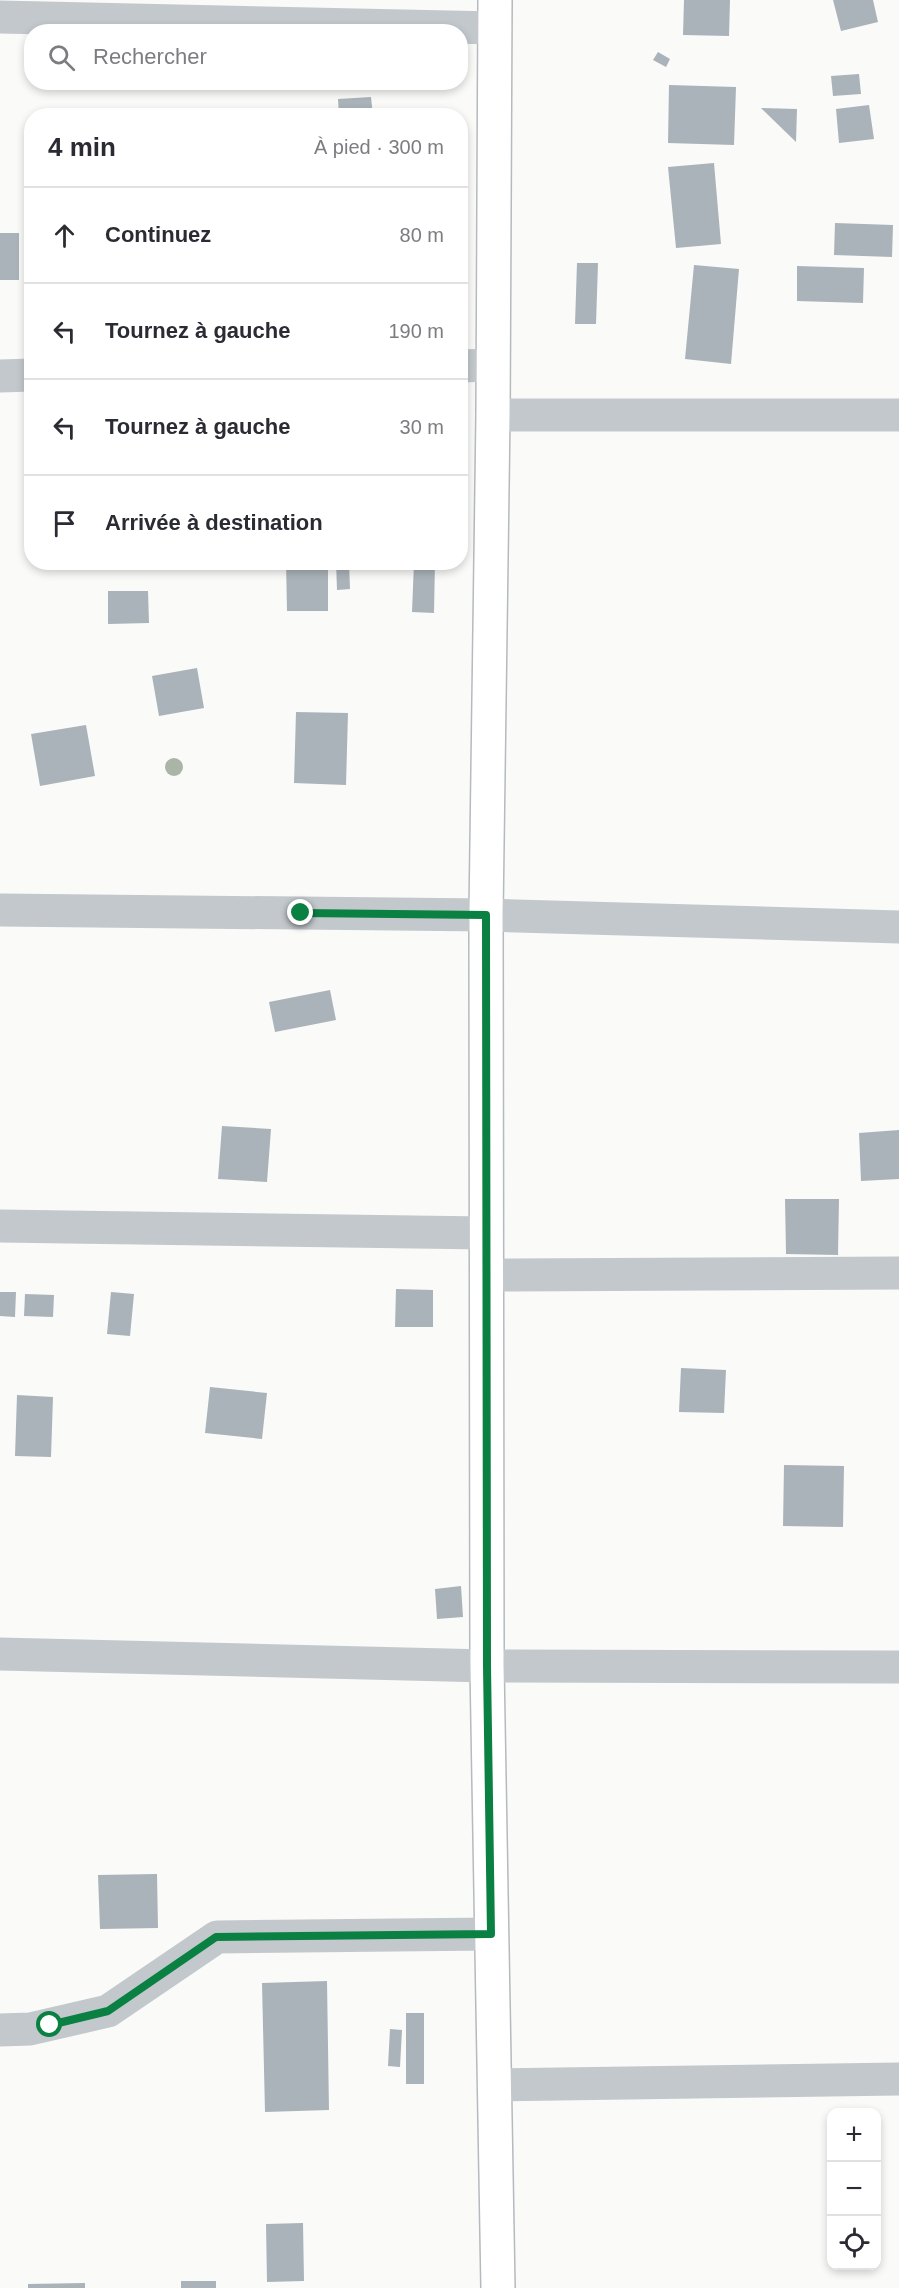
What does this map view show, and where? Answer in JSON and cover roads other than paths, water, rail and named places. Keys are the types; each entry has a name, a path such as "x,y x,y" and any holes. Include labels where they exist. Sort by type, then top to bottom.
{"main road":[{"path":"495,14 493,415 486,915 486,1275 487,1666 498,2288"}],"street":[{"path":"0,17 68,9 495,14"},
{"path":"468,366 493,365"},
{"path":"0,376 24,375"},
{"path":"493,415 899,415"},
{"path":"0,910 486,915 899,927"},
{"path":"0,1226 486,1233"},
{"path":"486,1275 899,1273"},
{"path":"0,1654 487,1666 899,1667"},
{"path":"0,2030 30,2029 108,2011 216,1937 491,1934"},
{"path":"494,2085 899,2079"}]}
